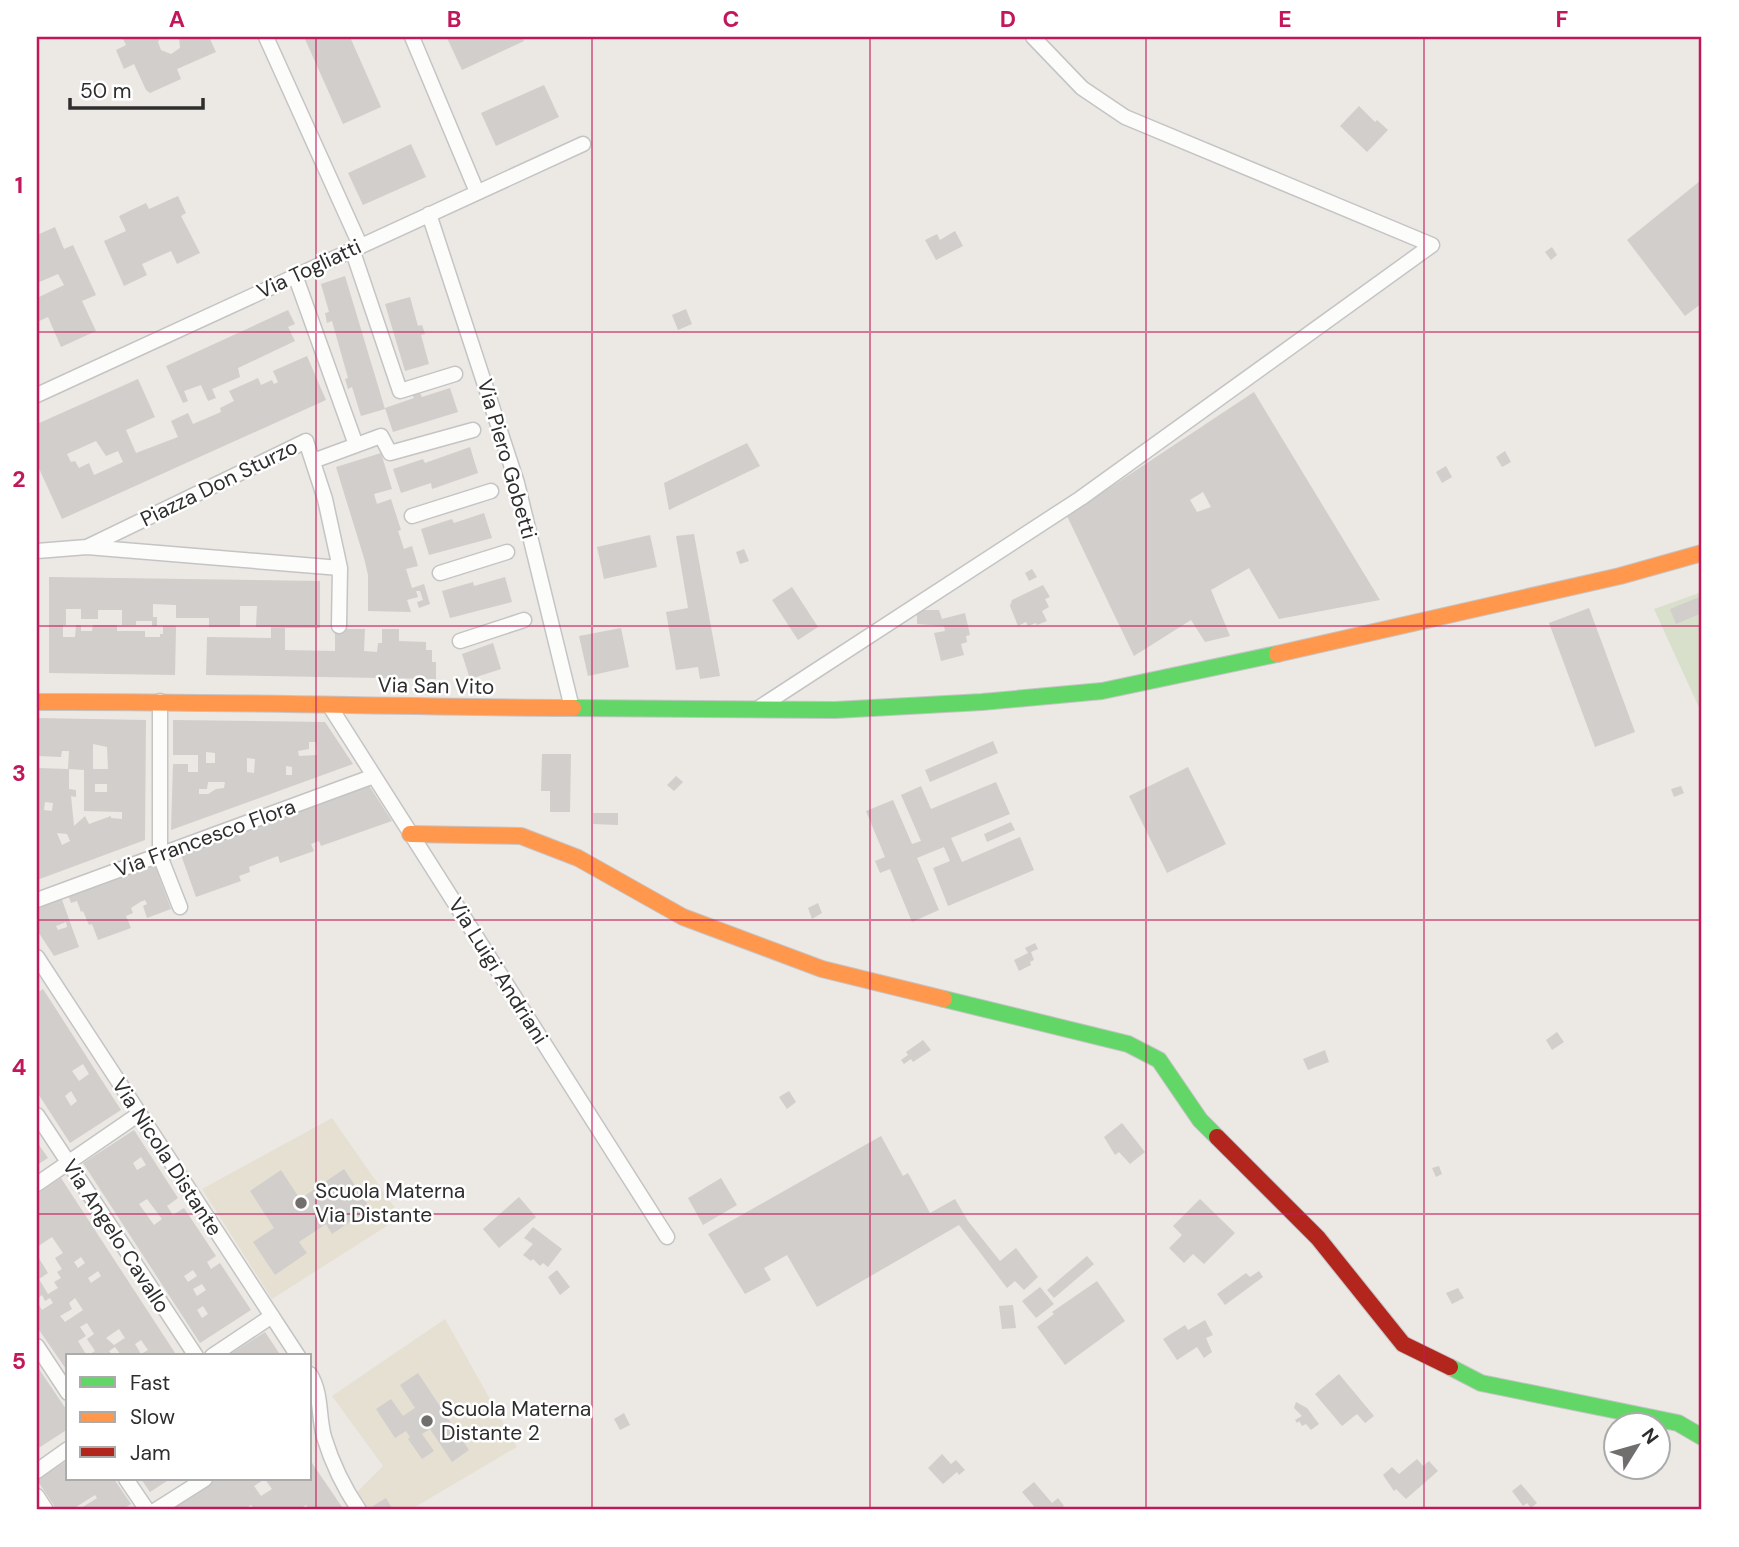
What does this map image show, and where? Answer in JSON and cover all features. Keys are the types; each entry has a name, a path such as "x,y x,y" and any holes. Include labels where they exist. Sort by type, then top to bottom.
{"street":[{"path":"266,37 356,247 400,391 455,373"},
{"path":"412,37 477,192"},
{"path":"757,709 1081,498 1432,245 1125,117 1082,88 1033,37"},
{"name":"Via Togliatti","path":"37,395 583,144"},
{"name":"Via Piero Gobetti","path":"429,214 517,483 572,708"},
{"path":"295,275 356,445"},
{"path":"313,461 381,436 390,453 473,430"},
{"name":"Piazza Don Sturzo","path":"37,551 87,547 340,568 325,499 306,440 87,547"},
{"path":"412,516 491,491"},
{"path":"440,573 507,552"},
{"name":"Via San Vito","path":"37,702 835,709 982,702 1102,691 1266,657 1593,582 1702,553"},
{"path":"339,625 340,568"},
{"path":"460,641 524,620"},
{"path":"160,701 160,856 180,907"},
{"name":"Via Luigi Andriani","path":"328,705 667,1237"},
{"name":"Via Francesco Flora","path":"37,900 373,776"},
{"path":"410,834 521,836 578,858 683,918 822,969 1128,1044 1159,1060 1200,1120 1318,1238 1403,1344 1481,1383 1678,1423 1702,1437"},
{"name":"Via Nicola Distante","path":"37,957 297,1354"},
{"path":"37,1184 139,1114"},
{"name":"Via Angelo Cavallo","path":"37,1115 195,1354"},
{"path":"215,1354 272,1316"},
{"path":"37,1346 66,1390"},
{"path":"312,1377 316,1383 315,1408 323,1435 335,1468 359,1510"},
{"path":"37,1471 66,1451"},
{"path":"126,1480 147,1510"},
{"path":"156,1510 203,1480"},
{"path":"37,1496 46,1510"}],"shaded area":[{"name":"Scuola Materna Via Distante","path":"332,1118 401,1217 272,1299 202,1189"},
{"name":"Scuola Materna Distante 2","path":"445,1319 517,1447 410,1510 367,1510 353,1496 383,1466 332,1396"}],"green space":[{"path":"1702,592 1702,714 1654,609"}],"building":[{"path":"122,37 161,37 158,42 161,50 171,54 180,48 179,37 209,37 216,52 177,69 181,79 150,93 134,64 124,69 116,50 126,45"},
{"path":"304,37 350,37 381,107 343,124"},
{"path":"522,37 524,41 462,70 447,38"},
{"path":"544,85 559,117 496,146 481,113"},
{"path":"1359,106 1375,122 1377,120 1388,130 1367,152 1340,126"},
{"path":"411,144 426,177 363,205 348,173"},
{"path":"1700,181 1702,303 1685,316 1627,240"},
{"path":"178,196 186,213 181,216 200,253 177,264 171,251 142,264 147,275 124,286 104,241 126,231 119,216 146,203 149,209"},
{"path":"55,227 64,249 73,245 96,295 82,301 96,331 61,347 48,317 37,322 37,298 64,285 58,274 37,283 37,235"},
{"path":"955,231 963,246 936,260 925,240 937,234 940,240"},
{"path":"1552,247 1557,255 1551,260 1545,252"},
{"path":"345,276 385,409 361,416 352,387 348,389 345,379 348,378 332,321 327,323 325,313 329,312 321,284"},
{"path":"410,297 418,326 422,325 425,334 421,335 429,364 405,371 385,304"},
{"path":"686,309 692,324 678,330 672,315"},
{"path":"288,310 295,324 288,327 295,341 238,368 240,377 212,389 216,398 208,401 201,385 184,391 188,401 183,403 166,366"},
{"path":"307,356 326,400 62,519 37,464 37,424 138,379 155,417 126,430 136,453 178,437 171,421 188,413 193,424 221,412 220,408 234,401 229,391 258,378 261,385 272,380 274,384 278,382 273,371","holes":["96,441 106,456 118,451 123,462 94,475 89,463 79,468 75,461 71,462 67,454"]},
{"path":"450,388 458,412 393,432 385,408 414,398 412,395 420,393 422,397"},
{"path":"1254,392 1380,600 1279,619 1249,568 1211,590 1230,636 1205,642 1191,620 1134,656 1067,516","holes":["1203,492 1211,507 1197,512 1190,500"]},
{"path":"747,443 760,466 669,510 664,483"},
{"path":"470,447 478,473 432,489 431,483 401,493 393,469 423,459 425,463"},
{"path":"1505,451 1511,462 1502,467 1496,457"},
{"path":"381,453 392,489 374,494 377,504 391,499 404,549 412,546 418,566 406,569 412,588 424,584 430,604 419,608 417,602 423,600 420,591 416,591 418,597 407,600 411,612 368,611 368,575 336,467"},
{"path":"1446,466 1452,477 1442,483 1436,472"},
{"path":"484,513 492,538 429,555 421,529 452,519 454,523"},
{"path":"694,534 720,676 700,679 698,667 676,670 666,612 688,608 676,536"},
{"path":"650,535 657,567 604,579 597,547"},
{"path":"744,549 749,561 740,564 736,552"},
{"path":"1032,569 1037,577 1029,581 1025,573"},
{"path":"49,577 320,581 320,628 285,628 285,650 335,651 335,629 365,629 364,651 377,652 378,643 382,643 382,629 399,629 399,641 426,642 426,650 432,650 432,662 436,662 436,679 206,675 207,637 271,638 271,627 256,627 257,606 240,606 240,627 209,627 209,618 176,618 176,605 153,604 153,617 157,617 157,626 152,626 152,621 136,621 136,625 122,625 122,610 98,610 98,619 81,619 81,609 66,609 63,637 75,637 76,625 81,625 81,631 92,631 93,625 117,625 117,631 145,631 145,637 160,637 160,634 163,634 163,626 176,626 175,675 49,673"},
{"path":"505,577 512,602 450,618 442,591"},
{"path":"1043,585 1050,597 1045,599 1049,607 1042,611 1047,621 1028,626 1026,622 1018,626 1010,606 1012,600"},
{"path":"792,587 818,627 798,640 772,600"},
{"path":"1702,596 1702,613 1676,624 1670,609"},
{"path":"1589,608 1635,732 1595,747 1549,623"},
{"path":"917,610 939,610 942,619 965,613 970,635 966,636 967,642 961,644 964,655 941,661 934,633 945,631 944,626 917,624"},
{"path":"621,628 629,667 588,676 579,636"},
{"path":"493,643 501,669 470,679 462,654"},
{"path":"37,718 146,720 145,840 37,880 37,768 68,769 69,751 62,751 61,757 39,756","holes":["93,744 107,747 108,769 93,769","69,769 84,770 84,811 122,812 122,819 111,816 89,824 85,816 74,826 71,796 76,797 76,790 69,789","95,784 107,784 107,792 95,792","45,802 53,803 52,811 44,810","57,833 67,834 70,841 62,845"]},
{"path":"173,720 325,722 353,764 171,830 173,764 188,764 188,772 198,772 198,755 173,755","holes":["309,742 316,742 317,755 299,756 298,751 309,749","206,752 215,753 215,763 206,763","247,758 255,759 254,773 247,772","286,766 292,767 292,775 286,775","208,782 225,782 224,788 208,794 199,794 199,789 207,789"]},
{"path":"993,741 998,753 930,782 925,770"},
{"path":"542,754 571,754 570,812 550,812 550,791 541,791"},
{"path":"1188,767 1226,844 1167,873 1129,796"},
{"path":"676,776 683,782 674,791 667,785"},
{"path":"996,782 1010,814 951,838 962,862 1020,837 1034,870 948,906 933,868 950,861 944,847 917,858 939,910 912,922 890,869 880,873 875,861 885,857 866,811 893,800 912,844 921,841 901,795 921,786 931,809"},
{"path":"368,784 392,821 321,846 319,841 311,844 314,851 280,863 278,856 249,867 250,872 239,876 241,881 196,897 180,852"},
{"path":"1681,786 1684,793 1674,797 1671,789"},
{"path":"593,813 618,813 618,825 593,824"},
{"path":"1011,822 1015,830 987,842 984,834"},
{"path":"154,863 171,909 147,918 143,906 147,904 145,900 140,902 131,908 133,913 126,916 131,928 98,940 92,924 89,925 77,901 71,903 68,895"},
{"path":"61,897 79,947 54,956 37,930 37,906","holes":["66,922 67,927 58,930 56,926"]},
{"path":"818,903 822,913 812,919 808,908"},
{"path":"1035,943 1038,949 1031,952 1034,960 1030,962 1031,965 1019,971 1014,960 1028,953 1025,948"},
{"path":"43,989 121,1110 70,1143 37,1092 37,993","holes":["83,1064 89,1074 79,1081 72,1071","71,1091 77,1101 71,1106 65,1096"]},
{"path":"1557,1032 1564,1042 1552,1050 1546,1040"},
{"path":"923,1040 931,1050 913,1062 911,1059 904,1064 901,1060 908,1055 906,1052"},
{"path":"1325,1050 1329,1062 1308,1070 1303,1059"},
{"path":"789,1091 796,1102 787,1109 779,1097"},
{"path":"1122,1123 1145,1152 1130,1164 1119,1152 1115,1155 1104,1137"},
{"path":"134,1130 178,1198 167,1206 173,1215 184,1208 216,1256 207,1262 211,1269 220,1263 251,1310 200,1343 83,1163","holes":["141,1157 146,1165 137,1170 133,1163","147,1199 162,1219 154,1225 139,1204","193,1270 197,1276 188,1282 184,1276","202,1284 206,1290 197,1296 193,1289","203,1306 208,1314 202,1318 197,1310"]},
{"path":"881,1136 903,1176 908,1173 930,1213 955,1199 968,1221 1000,1261 1016,1248 1038,1277 1024,1290 1015,1281 1007,1288 959,1225 817,1307 787,1255 764,1268 771,1280 745,1294 708,1234"},
{"path":"37,1142 48,1158 37,1165"},
{"path":"1439,1166 1442,1174 1436,1177 1432,1168"},
{"path":"344,1169 370,1208 332,1234 326,1224 299,1242 307,1253 275,1275 253,1242 274,1228 250,1191 281,1170 300,1199"},
{"path":"61,1178 176,1354 141,1354 120,1354 115,1347 109,1351 111,1354 90,1354 95,1351 87,1339 94,1334 87,1323 80,1327 86,1336 78,1341 86,1354 66,1354 66,1369 37,1327 37,1302 42,1310 53,1303 50,1298 45,1301 42,1295 37,1299 37,1255 48,1273 39,1279 48,1294 58,1288 54,1282 61,1278 57,1272 62,1269 55,1258 63,1253 52,1237 37,1247 37,1194","holes":["81,1257 85,1263 78,1268 74,1262","98,1271 101,1276 91,1283 88,1278","75,1298 83,1310 65,1322 60,1316 72,1309 69,1303","119,1329 125,1338 114,1345 106,1338","141,1340 148,1350 141,1354 135,1344"]},
{"path":"721,1178 737,1205 703,1225 688,1198"},
{"path":"519,1197 536,1217 499,1248 483,1229"},
{"path":"1200,1199 1235,1233 1204,1264 1193,1254 1184,1263 1169,1248 1182,1235 1173,1226"},
{"path":"533,1227 562,1249 548,1267 543,1263 540,1266 523,1255 533,1244 524,1238"},
{"path":"1087,1256 1094,1264 1054,1298 1047,1290"},
{"path":"557,1270 570,1287 560,1295 548,1277"},
{"path":"1259,1271 1263,1277 1225,1305 1217,1294 1246,1273 1250,1277"},
{"path":"1097,1281 1125,1321 1065,1365 1037,1327 1054,1314 1052,1312"},
{"path":"1040,1287 1054,1304 1036,1318 1022,1301"},
{"path":"1458,1288 1464,1298 1452,1304 1446,1293"},
{"path":"1013,1305 1016,1328 1002,1329 999,1306"},
{"path":"1205,1320 1213,1335 1206,1338 1212,1352 1204,1358 1197,1347 1177,1360 1163,1339 1185,1325 1188,1330"},
{"path":"265,1332 280,1354 230,1354"},
{"path":"37,1366 66,1409 66,1430 37,1449"},
{"path":"418,1373 469,1450 452,1462 430,1429 422,1434 434,1451 422,1459 408,1439 410,1437 406,1431 395,1438 376,1409 391,1399 403,1416 415,1408 400,1385"},
{"path":"1339,1374 1374,1416 1365,1423 1357,1414 1342,1426 1315,1394"},
{"path":"1296,1402 1307,1408 1319,1424 1311,1430 1306,1424 1302,1426 1299,1421 1297,1423 1295,1420 1302,1416 1294,1408"},
{"path":"624,1413 630,1425 620,1430 614,1419"},
{"path":"942,1454 951,1464 956,1460 965,1470 959,1475 957,1472 943,1484 928,1468"},
{"path":"1417,1459 1423,1466 1429,1461 1438,1471 1406,1499 1396,1489 1394,1491 1383,1475 1392,1467 1399,1474"},
{"path":"66,1461 66,1480 115,1480 131,1504 122,1510 78,1510 57,1510 37,1480","holes":["95,1495 97,1498 78,1510 76,1507"]},
{"path":"312,1463 344,1510 310,1510 306,1505 298,1510 255,1510 251,1505 243,1510 167,1510 213,1480 263,1480 254,1486 261,1496 272,1489 266,1480 312,1480"},
{"path":"142,1480 168,1480 150,1492"},
{"path":"1034,1482 1052,1503 1058,1498 1064,1506 1058,1510 1037,1510 1022,1492"},
{"path":"1521,1484 1537,1503 1531,1508 1527,1503 1523,1506 1512,1491"},
{"path":"386,1498 392,1508 375,1510 373,1506"}],"traffic: fast":[{"path":"573,708 835,710 982,702 1102,691 1277,654"},
{"path":"944,999 1128,1044 1159,1060 1200,1120 1217,1137"},
{"path":"1450,1367 1481,1383 1678,1423 1702,1437"}],"traffic: slow":[{"path":"1277,654 1620,576 1702,553"},
{"path":"37,702 573,708"},
{"path":"410,834 521,836 578,858 683,917 822,969 944,999"}],"traffic: jam":[{"path":"1217,1137 1318,1238 1403,1344 1450,1367"}],"place":[{"name":"Scuola Materna Via Distante","path":"301,1203"},
{"name":"Scuola Materna Distante 2","path":"427,1421"}]}
